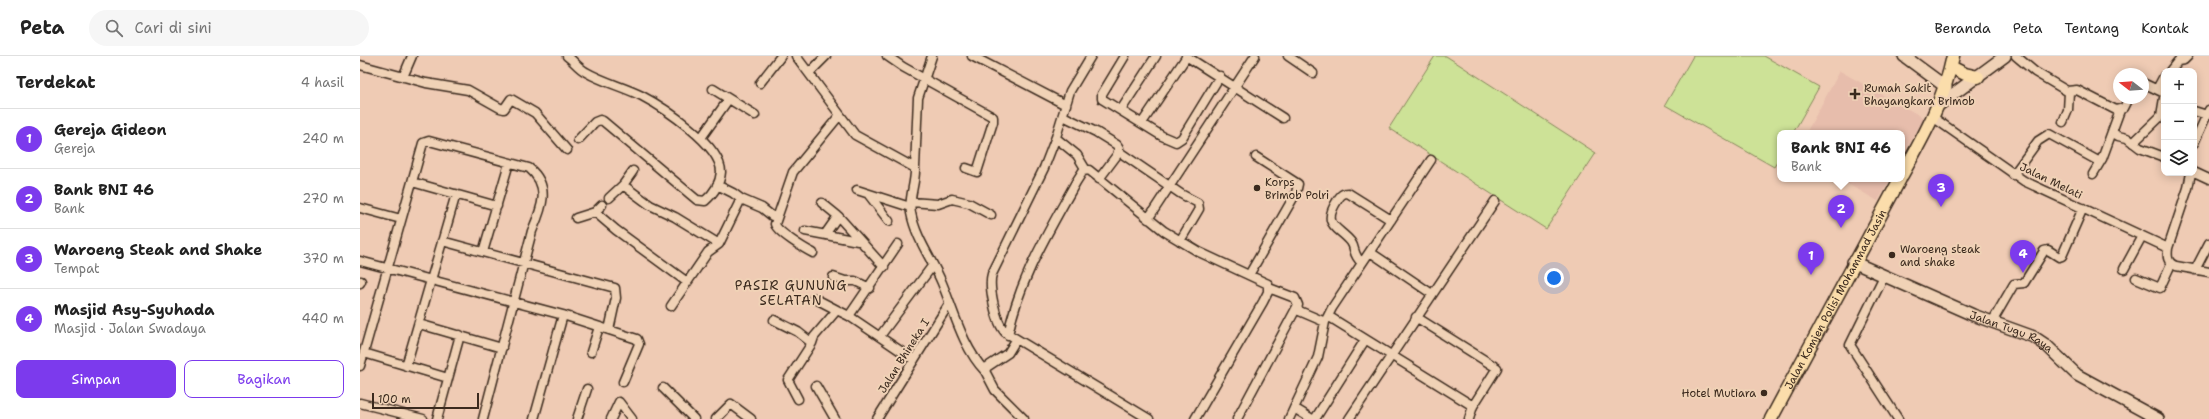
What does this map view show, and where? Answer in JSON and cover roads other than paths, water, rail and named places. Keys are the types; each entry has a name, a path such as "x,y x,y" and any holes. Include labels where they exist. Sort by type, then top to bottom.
{"main road":[{"path":"1905,170 1934,118 1946,87 1952,61"},
{"path":"1952,61 1965,74 1978,77"},
{"name":"Jalan Komjen Polisi Mohammad Jasin","path":"1771,419 1853,262 1898,182"}],"street":[{"path":"403,77 412,56"},
{"path":"567,56 586,72 642,96 701,138 718,163 721,172 712,195 705,201 692,198 600,120 594,122 578,140"},
{"path":"760,83 781,56"},
{"path":"796,56 810,72 839,116 855,135 867,143 915,168"},
{"path":"810,72 826,56"},
{"path":"887,56 923,79 993,117 993,122 977,172 966,168"},
{"path":"932,56 923,79 918,98 915,184 911,204 920,241 979,364 985,371 995,390 1024,419"},
{"path":"972,56 982,58 1066,105"},
{"path":"1091,56 1075,81 1056,138 1044,168 991,278 999,325 1008,335 1149,419"},
{"path":"1125,56 1102,97 1104,101 1170,140 1179,141 1220,76"},
{"path":"1121,110 1156,56"},
{"path":"1142,123 1187,56 1283,118"},
{"path":"1148,219 1171,187 1256,56"},
{"path":"1288,56 1313,73"},
{"path":"1904,56 1946,87"},
{"path":"1940,104 2005,56"},
{"path":"2016,56 2035,72 2068,92 2077,90 2120,110"},
{"path":"2172,68 2178,61 2188,56"},
{"path":"360,65 426,83 468,90 504,109 511,99 535,113 567,150"},
{"path":"2149,86 2160,91"},
{"path":"713,89 728,100 755,115"},
{"path":"2063,122 2068,110 2068,92"},
{"path":"701,138 728,100"},
{"path":"2093,174 2100,162 2120,110 2124,108 2126,104"},
{"path":"2133,144 2161,116 2163,104"},
{"path":"2195,140 2208,113 2197,111"},
{"path":"813,253 800,246 789,236 778,232 775,224 793,172 839,116"},
{"path":"1063,116 1115,143 1119,148 1099,179"},
{"name":"Jalan Melati","path":"1934,118 2013,175 2168,248"},
{"path":"2112,132 2118,136 2128,138 2133,144 2140,148 2161,156"},
{"path":"2013,175 2038,141 2049,134 2100,162"},
{"path":"1056,138 1077,155 1086,170 1148,219 1180,241 1265,282 1269,288 1295,298 1298,302 1297,310 1237,419"},
{"path":"360,366 422,145 426,141 529,168 534,172 543,193 542,208 532,231 523,263 483,419"},
{"path":"1118,151 1199,205 1180,241"},
{"path":"1249,275 1296,193 1298,184 1256,157"},
{"path":"1289,419 1318,357 1327,319 1362,263 1431,160"},
{"path":"483,252 509,163"},
{"path":"1008,335 1013,312 1025,278 1076,182 1083,171 1086,170"},
{"path":"609,198 623,185 634,171"},
{"path":"2197,173 2209,179"},
{"path":"2190,176 2188,188 2168,248 2168,258 2171,264 2209,272"},
{"path":"412,182 497,206"},
{"path":"623,185 650,205 675,217 719,244"},
{"path":"717,185 741,199 762,208 772,216 777,216"},
{"path":"857,190 869,195 911,204 938,204 947,199 957,199 969,203 991,215"},
{"path":"1362,263 1356,258 1350,242 1337,231 1332,223 1333,209 1338,199 1342,194 1348,193 1391,220"},
{"path":"406,366 456,194"},
{"path":"869,195 889,221"},
{"path":"671,306 708,252 719,244 741,199"},
{"path":"1348,419 1495,201"},
{"path":"822,203 838,216 858,241 884,267"},
{"path":"576,218 595,212 602,205"},
{"path":"360,208 401,219"},
{"path":"1992,322 2014,284 2023,283 2044,251 2048,250 2059,257 2062,256 2083,208"},
{"path":"595,212 616,230 687,282"},
{"path":"826,233 838,216"},
{"path":"805,231 826,233 858,241"},
{"path":"2124,269 2142,236"},
{"path":"442,241 616,289 609,330"},
{"path":"2195,270 2209,242"},
{"path":"850,316 898,244"},
{"path":"1370,252 1432,294"},
{"path":"360,261 514,302 637,339 639,342 623,382"},
{"name":"Jalan Tugu Raya","path":"1853,262 1992,322 2034,337 2046,345 2077,375 2158,419"},
{"path":"2136,278 2160,288 2171,264"},
{"path":"880,336 933,266"},
{"path":"833,276 845,281 855,281 870,288"},
{"path":"1884,276 1850,345 1898,419"},
{"path":"1195,419 1263,302 1269,288"},
{"path":"814,298 850,316 914,360"},
{"name":"Jalan Bhineka I","path":"877,419 949,304"},
{"path":"798,399 788,380 812,343 814,336 837,310"},
{"path":"1297,310 1327,319 1391,354 1473,406"},
{"path":"534,419 563,316"},
{"path":"1416,317 1497,368 1473,406 1469,419"},
{"path":"774,320 798,332 812,343"},
{"path":"419,324 502,348"},
{"path":"591,352 599,327"},
{"path":"437,419 460,336"},
{"path":"985,371 987,367 1008,353 1016,340"},
{"path":"1294,408 1314,419 1365,340"},
{"path":"364,353 448,378"},
{"path":"816,386 835,419"},
{"path":"663,388 694,419"},
{"path":"577,419 587,389"},
{"path":"611,419 619,402 632,419"},
{"path":"360,403 423,419"},
{"path":"716,419 731,404 751,419"}],"place":[{"name":"Rumah Sakit Bhayangkara Brimob","path":"1855,94"},
{"name":"Korps Brimob Polri","path":"1257,188"},
{"name":"Waroeng Steak and Shake","path":"1941,207"},
{"name":"Bank BNI 46","path":"1841,228"},
{"name":"Waroeng steak and shake","path":"1892,255"},
{"name":"Masjid Asy-Syuhada","path":"2023,273"},
{"name":"Gereja Gideon","path":"1811,275"},
{"name":"Hotel Mutiara","path":"1764,393"}],"district":[{"name":"PASIR GUNUNG SELATAN","path":"791,292"}]}
